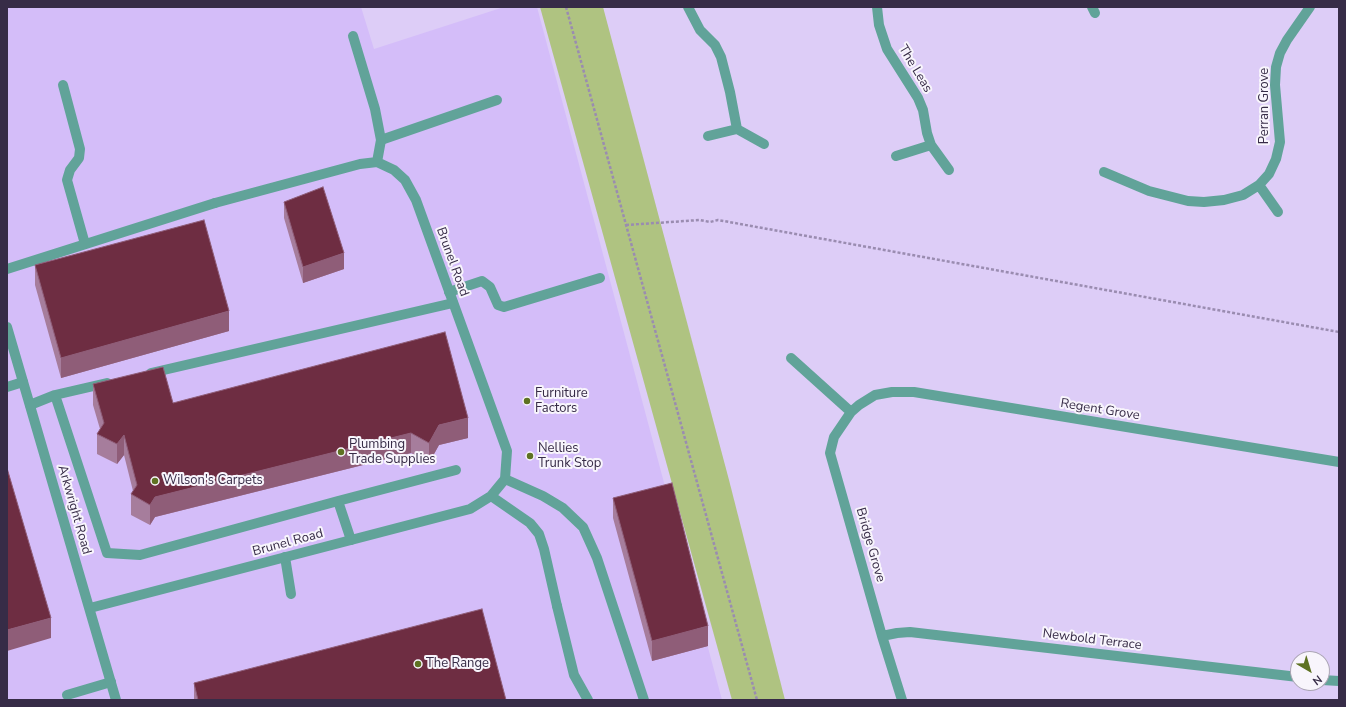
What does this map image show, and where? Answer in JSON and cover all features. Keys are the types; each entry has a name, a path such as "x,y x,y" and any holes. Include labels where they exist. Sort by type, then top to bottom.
{"street":[{"path":"688,7 700,30 716,44 729,87 737,129"},
{"name":"The Leas","path":"877,7 879,25 887,49 918,98 923,110 927,133 931,145 949,170"},
{"name":"Perran Grove","path":"1104,172 1149,191 1188,201 1204,202 1224,200 1243,195 1259,186 1269,174 1276,159 1280,142 1275,85 1276,66 1280,53 1287,40 1310,7"},
{"path":"7,269 215,203 360,164 377,162 381,140 375,109 353,36"},
{"path":"63,85 80,149 79,158 70,170 67,180 85,244"},
{"path":"381,140 497,100"},
{"path":"708,136 737,129 764,144"},
{"path":"896,156 931,145"},
{"name":"Brunel Road","path":"90,608 470,509 491,496 505,479 507,452 416,200 405,180 394,170 377,162"},
{"path":"1259,186 1278,212"},
{"path":"449,292 482,282 490,287 498,305 504,307 600,278"},
{"path":"139,376 453,303"},
{"name":"Arkwright Road","path":"7,327 116,700"},
{"path":"791,358 851,412"},
{"path":"30,405 54,395 116,381"},
{"path":"7,387 23,382"},
{"name":"Regent Grove","path":"859,405 875,395 892,392 914,392 1339,462"},
{"path":"54,395 108,552 140,555 456,470"},
{"name":"Bridge Grove","path":"859,405 851,412 834,437 830,453 882,636 902,700"},
{"path":"505,479 543,496 563,508 583,527 597,558 644,700"},
{"path":"491,496 530,523 539,534 544,549 574,675 588,700"},
{"path":"338,501 351,540"},
{"path":"284,557 291,594"},
{"name":"Newbold Terrace","path":"882,636 910,632 1290,676"},
{"path":"67,695 111,682"}],"path":[{"path":"566,7 757,700"},
{"path":"626,225 700,220 710,222 718,220 1339,332"}],"shaded area":[{"path":"7,7 361,7 374,49 504,7 537,7 722,700 7,700"}],"green space":[{"path":"540,7 603,7 729,480 785,700 732,700"}],"building":[{"path":"323,187 344,253 303,267 284,202"},
{"path":"204,220 229,311 61,358 35,265"},
{"path":"445,332 468,418 439,425 429,443 411,433 155,497 150,505 131,494 137,485 124,435 117,444 97,434 104,423 93,384 163,367 173,403"},
{"path":"7,468 51,618 7,630"},
{"path":"672,483 708,626 652,641 613,498"},
{"name":"The Range","path":"482,609 506,700 198,700 194,683"}],"place":[{"name":"Furniture Factors","path":"527,401"},
{"name":"Plumbing Trade Supplies","path":"341,452"},
{"name":"Nellies Trunk Stop","path":"530,456"},
{"name":"Wilson's Carpets","path":"155,481"},
{"name":"The Range","path":"418,664"}]}
